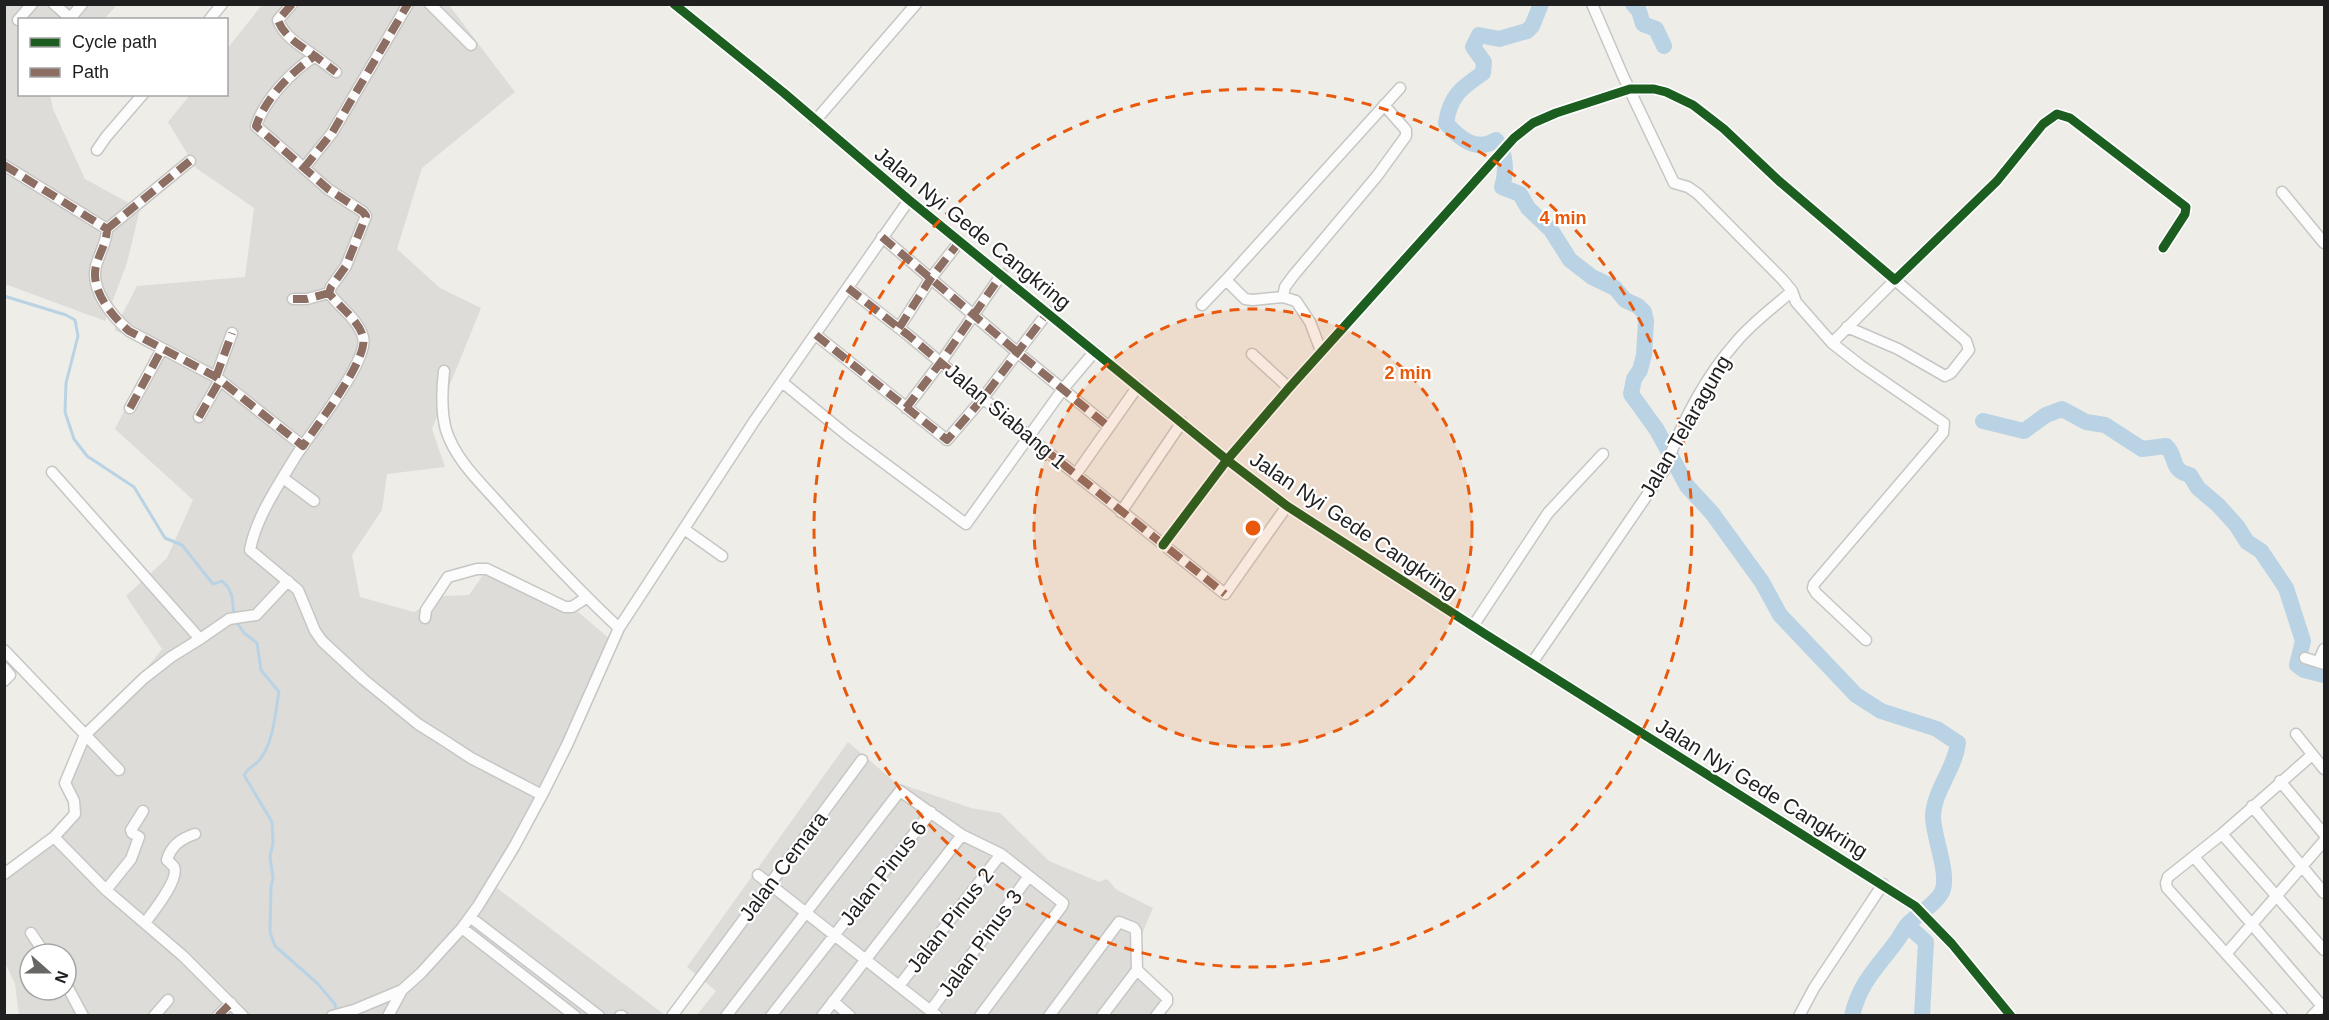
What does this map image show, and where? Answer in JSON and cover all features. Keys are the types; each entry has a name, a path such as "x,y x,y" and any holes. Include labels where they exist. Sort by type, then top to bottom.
{"street":[{"path":"20,18 32,4"},
{"path":"54,4 68,18"},
{"path":"70,18 82,4"},
{"path":"211,18 222,4"},
{"path":"292,4 278,21 279,24 289,38 336,72"},
{"path":"304,168 332,133 408,4"},
{"path":"430,4 471,45"},
{"name":"Jalan Nyi Gede Cangkring","path":"674,4 909,200 1227,460 1287,506 1915,906 1929,919 2011,1016"},
{"path":"815,121 916,4"},
{"path":"1592,4 1674,183 1688,187 1698,194 1792,291 1796,302 1832,343 1860,366 1945,425 1943,433 1814,584 1815,593 1866,640"},
{"path":"315,56 302,64 266,105 256,126 328,189 366,216 346,266 329,293"},
{"path":"1202,305 1400,88"},
{"path":"1163,545 1227,460 1289,388 1514,138 1533,123 1556,113 1630,89 1660,91 1693,105 1724,129 1779,181 1968,343 1969,350 1951,373 1945,376 1898,349 1847,327"},
{"path":"97,150 105,137 141,96"},
{"path":"1283,297 1285,287 1293,276 1377,176 1406,136 1406,130 1384,105"},
{"path":"1832,343 1997,181 2043,124 2057,114 2070,118 2186,207 2185,214 2163,248"},
{"path":"190,162 107,229 94,275 96,285 111,312 129,331 218,378 303,446"},
{"path":"4,165 107,229"},
{"path":"2282,192 2325,243"},
{"path":"332,1016 354,1010 402,990 421,973 470,917 514,847 542,795 620,628 661,570 684,529 782,382 909,200"},
{"path":"882,237 1017,352 1109,426"},
{"path":"898,328 931,278 960,241"},
{"path":"906,408 1002,274"},
{"path":"1226,280 1245,299 1283,297 1291,299 1300,306 1316,336 1318,355"},
{"name":"Jalan Siabang 1","path":"848,288 1121,512 1225,594 1287,506"},
{"name":"Jalan Telaragung","path":"1532,663 1665,469 1675,441 1724,357 1745,332 1792,291"},
{"path":"293,299 307,299 329,293"},
{"path":"329,293 358,329 363,337 363,345 345,387 303,446 262,516 250,550 274,572 288,581 303,598 308,614 322,641 363,679 418,724 471,758 542,795"},
{"path":"816,335 947,440 983,398 1048,312"},
{"path":"199,417 218,378 232,333"},
{"path":"130,408 162,349"},
{"path":"782,382 964,525 967,524 1063,389 1095,351"},
{"path":"1252,354 1289,388"},
{"path":"444,371 442,390 445,423 461,460 586,598 620,628"},
{"path":"1076,474 1138,386"},
{"path":"1121,512 1182,422"},
{"path":"1473,626 1551,509 1602,454"},
{"path":"52,472 201,639"},
{"path":"283,478 314,501"},
{"path":"684,529 722,556"},
{"path":"425,618 426,610 448,577 477,569 487,569 565,607 572,607 586,598"},
{"path":"4,874 54,837 75,814 74,801 65,783 85,735 144,678 171,657 229,619 256,615 288,581"},
{"path":"2323,664 2319,658 2325,649"},
{"path":"4,650 119,770"},
{"path":"2305,658 2323,664"},
{"path":"4,668 10,676 4,681"},
{"path":"2296,734 2325,769"},
{"path":"2282,1016 2167,888 2166,883 2168,877 2222,834 2312,755"},
{"name":"Jalan Cemara","path":"672,1016 862,760"},
{"path":"2280,781 2325,834"},
{"path":"726,1016 897,792 904,793 962,835 1001,854 1061,900 1062,906 980,1016"},
{"path":"2252,806 2325,893"},
{"path":"106,890 132,856 139,837 131,830 143,811"},
{"name":"Jalan Pinus 6","path":"771,1016 931,812"},
{"path":"145,923 161,902 175,874 174,868 167,860 169,853 182,838 195,834"},
{"path":"2222,834 2325,950"},
{"path":"822,1016 962,835"},
{"path":"54,837 106,890 183,956 243,1016"},
{"path":"2226,954 2325,841"},
{"name":"Jalan Pinus 2","path":"899,986 1001,854"},
{"path":"2194,857 2324,1005 2312,1016"},
{"path":"758,875 934,1013"},
{"name":"Jalan Pinus 3","path":"934,1013 1029,876"},
{"path":"1799,1016 1814,988 1883,884"},
{"path":"470,917 599,1016"},
{"path":"1048,1016 1119,922 1136,931 1137,970 1102,1016"},
{"path":"462,928 575,1016"},
{"path":"31,933 37,942"},
{"path":"1137,970 1167,998 1167,1002 1156,1016"},
{"path":"388,1016 402,990"},
{"path":"154,1016 168,1000"},
{"path":"833,1001 850,1016"},
{"path":"218,1016 231,1003"}],"shaded area":[{"path":"4,5 117,5 105,18 18,18 18,96 50,96 53,109 85,179 140,209 127,263 105,321 5,284"},
{"path":"262,5 449,5 515,92 422,168 397,249 440,288 481,308 432,429 445,467 387,474 382,510 352,555 360,597 414,612 444,596 469,595 490,565 577,611 617,645 493,885 665,1015 19,1015 15,984 5,963 5,873 79,810 69,779 86,744 162,649 126,596 167,558 193,500 115,429 155,349 114,330 137,286 245,277 254,208 196,168 168,122 189,96 228,96 228,48"},
{"path":"848,742 895,782 971,808 1000,813 1049,861 1099,882 1107,879 1117,890 1153,908 1138,943 1139,966 1170,994 1160,1016 697,1015 716,991 687,967"}],"waterway":[{"path":"1541,4 1532,26 1527,31 1499,39 1479,35 1473,47 1484,62 1483,73 1468,83 1454,99 1446,123 1468,142 1482,145 1496,140 1505,162 1502,187 1520,194 1528,208 1551,230 1570,260 1592,277 1615,288 1625,300 1638,306 1644,312 1646,321 1644,355 1640,370 1634,379 1631,394 1657,430 1687,486 1712,513 1762,582 1780,615 1856,695 1881,711 1937,729 1958,743 1953,762 1934,806 1934,825 1944,875 1942,892 1907,925 1859,994 1852,1016"},
{"path":"1633,4 1639,11 1643,24 1656,29 1664,46"},
{"path":"4,296 66,315 75,320 78,336 66,383 65,412 74,439 87,456 134,487 165,538 182,545 213,584 222,581 228,587 232,596 234,615"},
{"path":"1983,421 2024,431 2046,415 2062,409 2086,422 2105,425 2142,449 2166,446 2170,450 2176,467 2190,475 2198,488 2237,526 2247,542 2261,551 2286,588 2303,641 2297,665 2304,670 2324,675"},
{"path":"236,621 244,633 257,643 261,670 279,692 269,743 259,761 244,775 272,822 273,843 270,857 273,878 270,932 275,946 317,983 335,1004 336,1014"},
{"path":"1907,925 1926,942 1922,1016"}],"marked path":[{"path":"292,4 278,20 289,36 315,56"},
{"path":"304,168 332,133 408,4"},
{"path":"4,165 107,229 106,239 96,266 96,284 104,302 122,325 129,331 216,377 303,446 350,376 363,347 361,331 329,293 346,266 366,216 328,189 256,126 272,96 297,70 315,56 336,72"},
{"path":"107,229 190,161"},
{"path":"882,237 1109,427"},
{"path":"899,328 931,278 960,241"},
{"path":"906,408 1002,274"},
{"path":"848,288 1225,594"},
{"path":"293,299 307,299 329,293"},
{"path":"816,335 947,440 983,398 1048,312"},
{"path":"216,377 232,333"},
{"path":"130,408 162,349"},
{"path":"199,417 220,380"},
{"path":"218,1016 231,1003"}],"cycle path":[{"path":"674,4 784,93 909,200 1227,460 1287,506 1915,906 1952,944 2011,1016"},
{"path":"1163,545 1227,460 1289,388 1514,138 1533,123 1556,113 1630,89 1654,89 1666,92 1693,105 1724,129 1779,181 1895,280 1997,181 2043,124 2057,114 2070,118 2186,207 2185,214 2163,248"}]}
